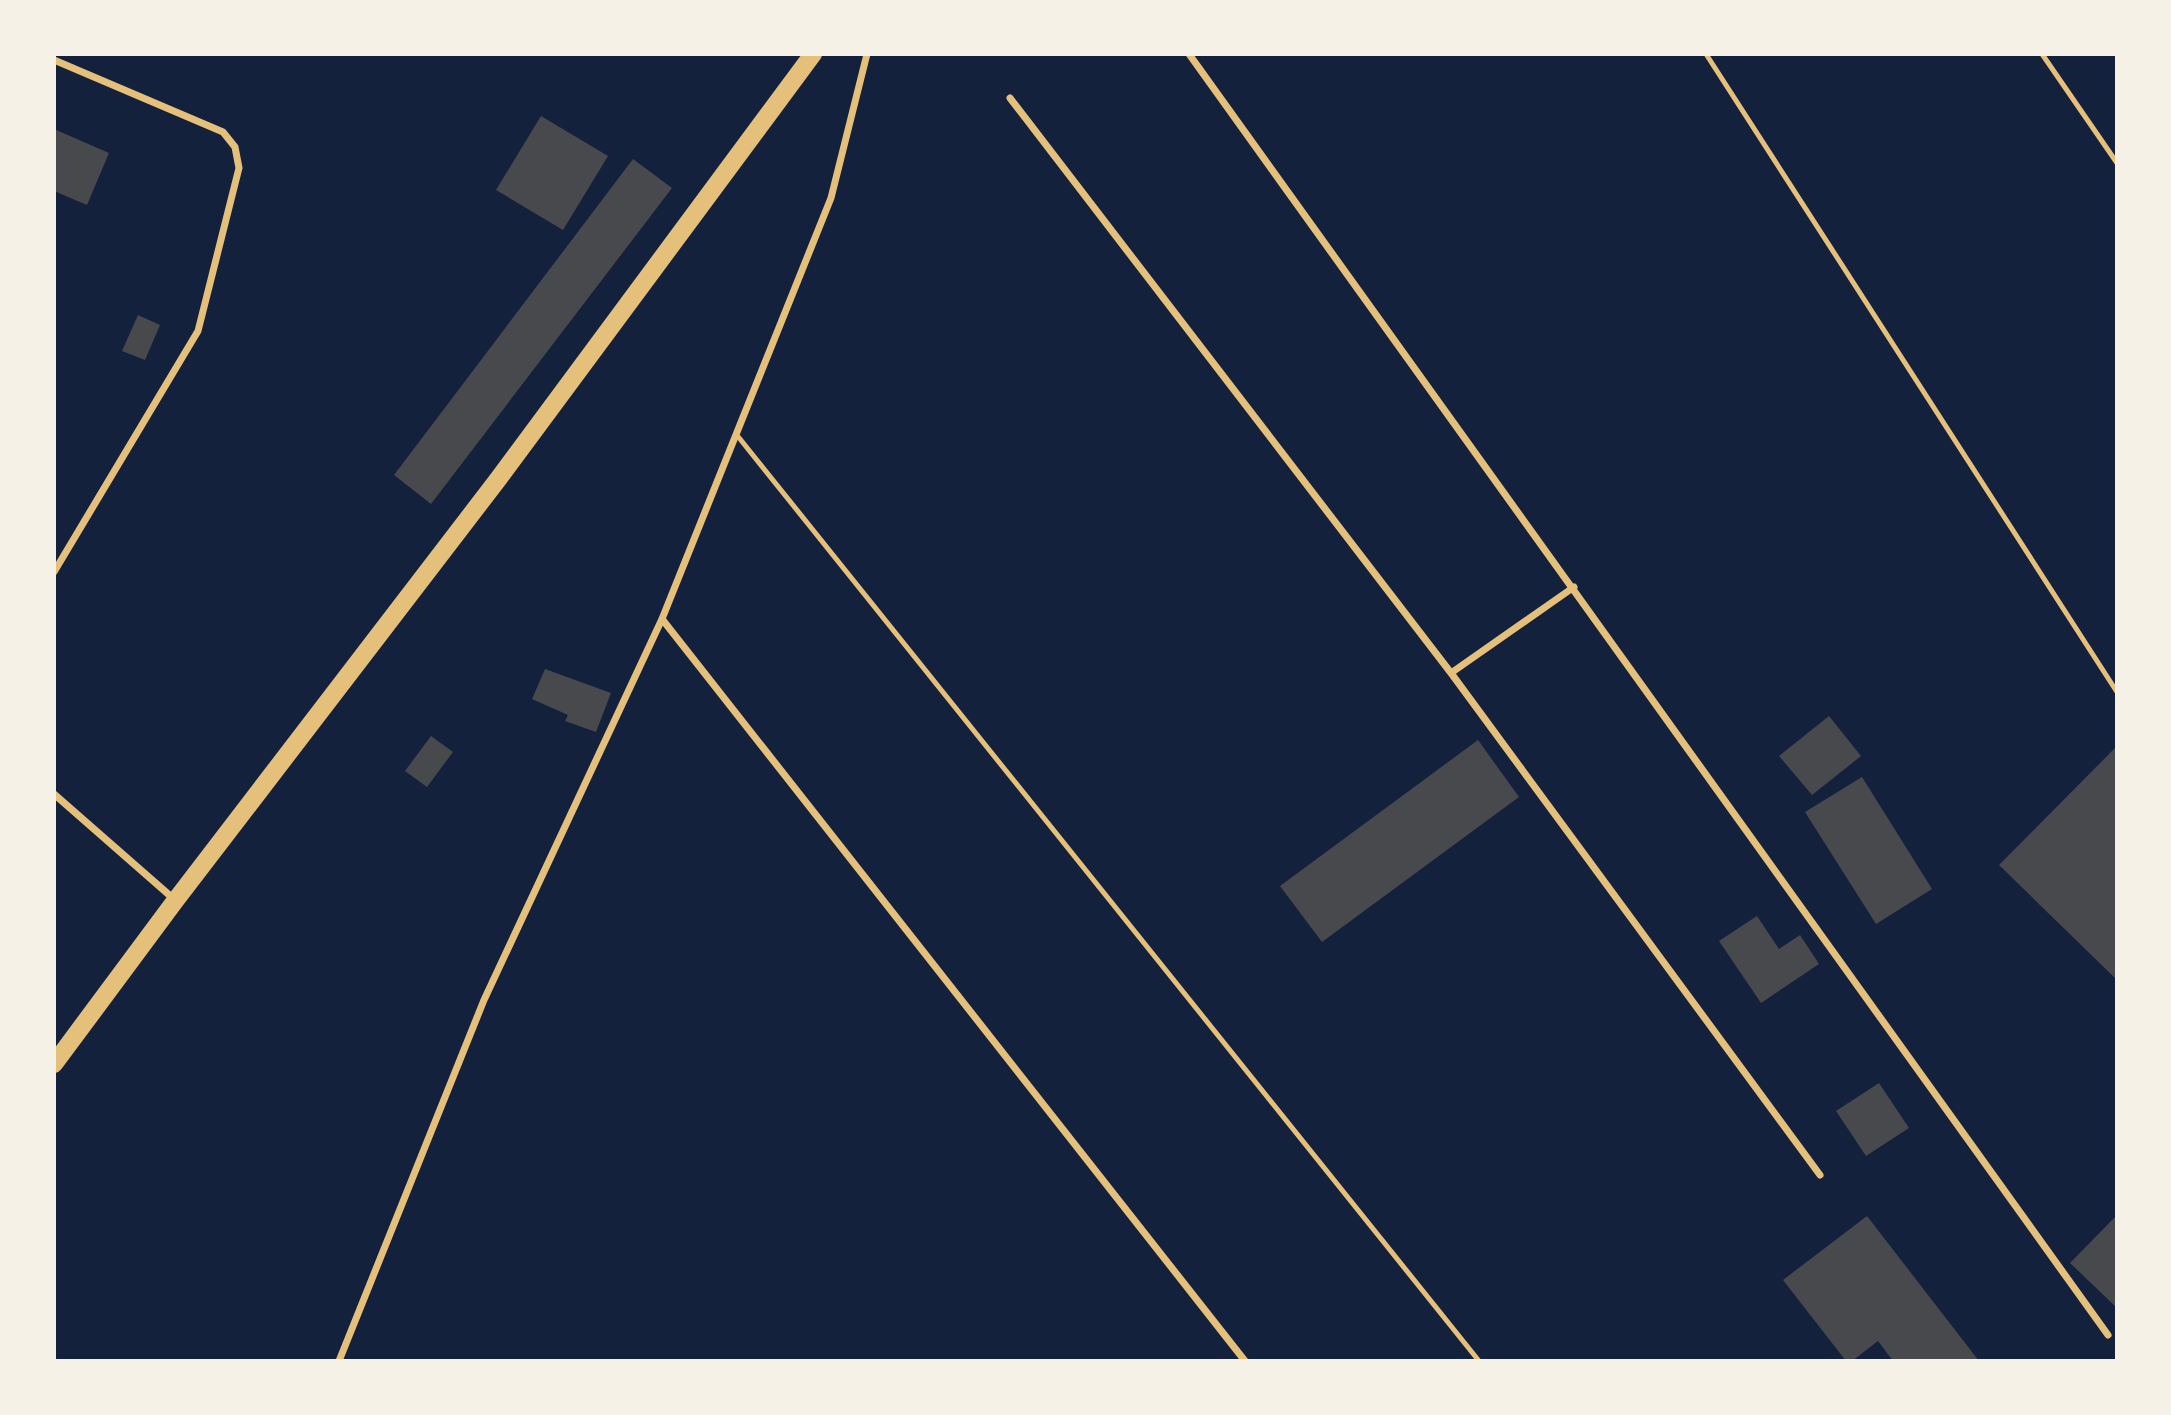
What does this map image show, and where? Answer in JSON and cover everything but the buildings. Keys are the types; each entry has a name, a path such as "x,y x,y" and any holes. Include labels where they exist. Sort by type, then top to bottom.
{"main road":[{"path":"54,1065 175,901 499,478 813,54"}],"street":[{"path":"339,1361 484,1000 662,619 831,198 867,54"},
{"path":"1189,54 1574,587 2108,1335"},
{"path":"54,60 223,132 235,147 239,169 198,331 54,572"},
{"path":"1010,98 1451,673 1820,1175"},
{"path":"1451,673 1574,587"},
{"path":"662,619 1243,1360"},
{"path":"54,794 175,901"}],"lane":[{"path":"1706,54 2117,692"},
{"path":"2042,54 2117,163"},
{"path":"736,434 1479,1361"}]}
